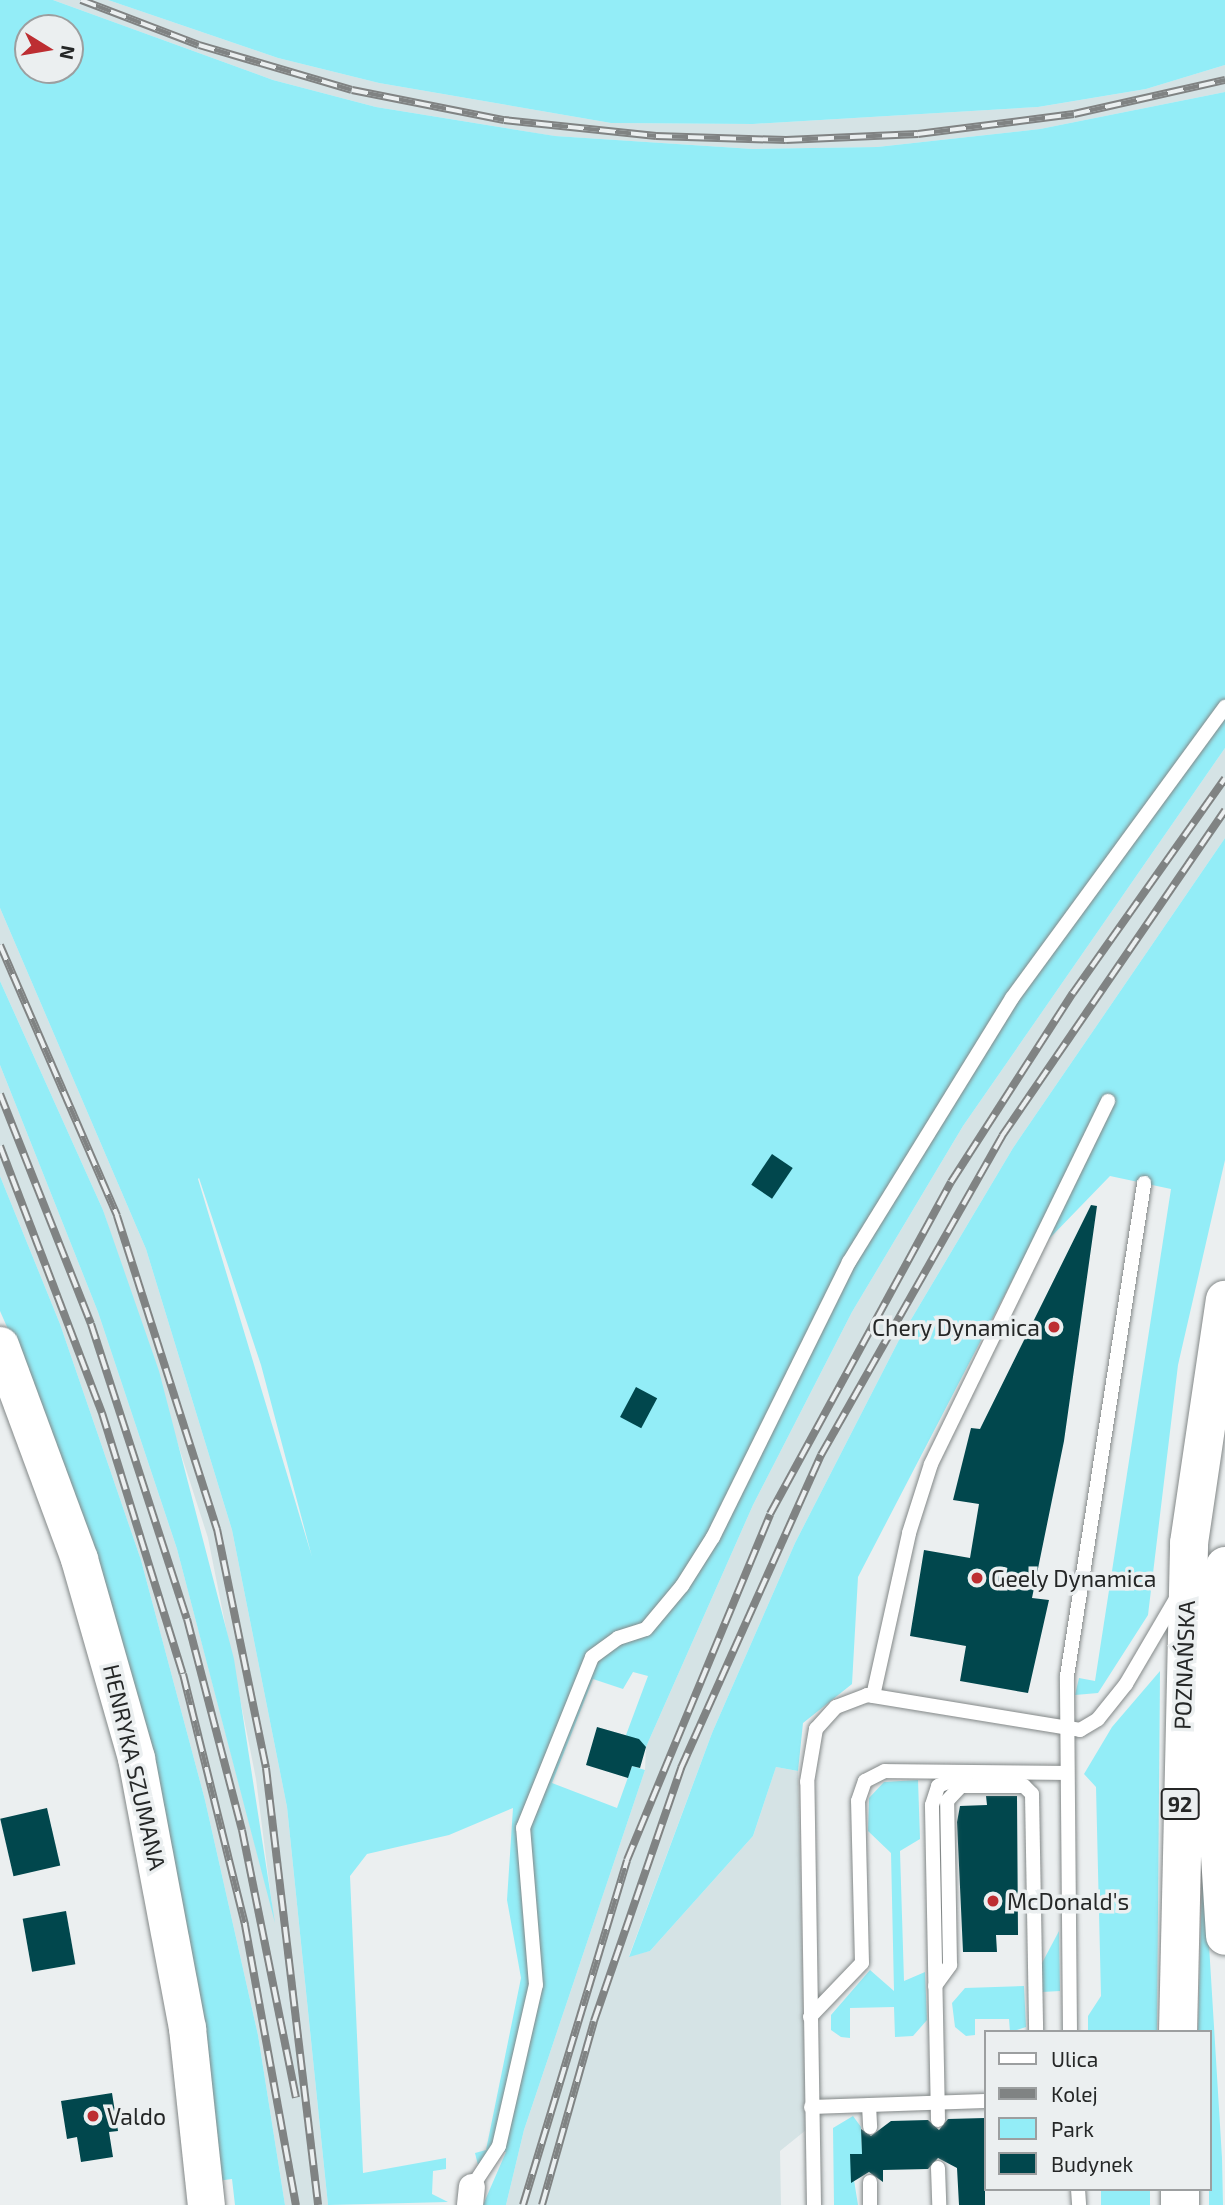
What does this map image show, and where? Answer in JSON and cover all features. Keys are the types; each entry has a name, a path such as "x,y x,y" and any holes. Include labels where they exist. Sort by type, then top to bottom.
{"main road":[{"name":"POZNAŃSKA","path":"1178,2030 1187,1577 1198,1454 1225,1300"},
{"name":"POZNAŃSKA","path":"1225,1566 1218,1824 1225,1936"}],"street":[{"name":"HENRYKA SZUMANA","path":"0,1345 79,1559 136,1758 185,2015 206,2205"}],"lane":[{"path":"471,2196 499,2146 536,1985 523,1828 592,1657 618,1638 646,1629 682,1586 713,1537 849,1262 1012,998 1225,707"},
{"path":"873,1696 909,1533 931,1464 1108,1101"},
{"path":"1070,2030 1063,1773 1065,1731 1093,1485 1144,1183"},
{"path":"814,2205 810,2017 810,1747 835,1707 873,1696 1065,1731 1093,1724 1112,1703 1187,1577"},
{"path":"810,2017 862,1963 859,1801 865,1780 885,1771 1063,1773"},
{"path":"938,2120 932,1805 939,1786 971,1772"},
{"path":"935,1986 950,1965 947,1801 961,1786 1024,1786 1032,1794 1037,2030"},
{"path":"811,2107 984,2101"},
{"path":"869,2105 870,2127"},
{"path":"938,2168 939,2205"},
{"path":"870,2182 870,2205"}],"shaded area":[{"path":"53,0 108,0 278,58 379,83 611,123 753,124 1038,107 1146,89 1225,65 1225,92 1040,129 877,147 753,149 554,136 376,107 273,80"},
{"path":"1225,748 1225,838 1013,1148 900,1338 795,1543 712,1733 629,1956 650,1951 753,1836 776,1767 798,1771 806,2130 780,2151 781,2205 506,2205 524,2130 645,1770 646,1747 753,1505 852,1312 963,1126"},
{"path":"0,908 146,1249 232,1530 287,1807 328,2205 285,2205 258,2035 205,1800 141,1560 60,1324 0,1176 0,1065 98,1312 177,1549 273,1913 256,1779 208,1538 103,1210 0,981"}],"green space":[{"path":"0,0 53,0 273,80 376,107 555,136 753,149 877,147 1040,129 1225,92 1225,748 963,1126 852,1312 753,1505 646,1747 626,1735 648,1676 633,1672 623,1689 593,1679 552,1783 617,1808 632,1766 645,1770 524,2130 506,2205 483,2205 506,2152 491,2149 478,2165 475,2153 486,2150 521,1978 507,1900 513,1808 449,1835 367,1854 350,1876 363,2173 446,2158 446,2169 433,2171 432,2194 448,2202 328,2205 287,1807 232,1530 146,1249 0,908","holes":["199,1178 261,1365 312,1557"]},
{"path":"108,0 1225,0 1225,65 1146,89 1038,107 753,124 611,123 379,83 278,58"},
{"path":"1225,838 1225,1160 1178,1365 1148,1615 1098,1693 1075,1695 1079,1678 1095,1681 1171,1189 1110,1176 1016,1273 858,1577 852,1684 803,1723 798,1771 776,1767 753,1836 650,1951 629,1957 712,1733 795,1543 900,1338 1013,1148"},
{"path":"0,981 103,1210 159,1371 234,1659 275,1923 177,1549 98,1312 0,1065"},
{"path":"0,1176 60,1324 141,1560 205,1800 258,2035 285,2205 235,2205 232,2179 217,2181 29,1377 0,1311"},
{"path":"1160,1671 1157,2030 1088,2030 1088,2016 1101,1996 1096,1787 1084,1774 1112,1727"},
{"path":"918,1780 920,1839 900,1851 904,1981 925,1972 927,2020 913,2036 895,2037 894,2007 850,2008 850,2038 841,2037 831,2030 831,2015 870,1970 894,1991 891,1853 868,1831 869,1798 884,1782"},
{"path":"1203,1846 1223,2205 1209,2205 1211,2030 1198,2030"},
{"path":"1059,1931 1060,1991 1042,1992 1042,1963"},
{"path":"1024,1986 1026,2027 1010,2030 1009,2019 975,2019 975,2035 966,2036 955,2027 952,2003 965,1988"},
{"path":"853,2116 861,2127 862,2154 850,2155 858,2205 834,2205 833,2128"},
{"path":"1101,2191 1150,2191 1150,2205 1101,2205"}],"building":[{"path":"772,1154 793,1168 772,1199 751,1185"},
{"path":"1091,1205 1097,1206 1064,1441 1032,1598 1049,1600 1028,1693 960,1681 966,1646 910,1636 924,1550 970,1558 979,1504 953,1500 971,1428 980,1429"},
{"path":"636,1387 657,1398 641,1428 620,1417"},
{"path":"597,1727 639,1739 646,1747 640,1768 632,1766 628,1778 586,1765"},
{"path":"986,1796 1017,1796 1018,1935 996,1935 997,1952 963,1952 957,1822 960,1806 987,1805"},
{"path":"47,1808 60,1865 14,1876 0,1819"},
{"path":"66,1911 75,1964 32,1972 23,1919"},
{"path":"112,2093 118,2131 109,2132 113,2157 81,2162 77,2137 67,2139 61,2101"},
{"path":"984,2118 985,2205 959,2205 957,2168 938,2158 928,2169 883,2170 883,2182 869,2172 851,2183 850,2154 862,2154 861,2129 871,2136 891,2121 928,2120 939,2130 948,2119"}],"railway":[{"path":"81,0 199,45 352,90 504,120 656,136 786,140 918,134 1074,114 1225,80"},
{"path":"523,2205 627,1860 770,1514 951,1182 1073,993 1225,778"},
{"path":"542,2205 594,2021 681,1768 821,1455 1002,1136 1225,810"},
{"path":"0,945 117,1216 217,1529 266,1768 318,2205"},
{"path":"0,1094 91,1324 187,1619 242,1830 296,2098"},
{"path":"0,1146 102,1413 183,1674 245,1925 296,2205"}],"place":[{"name":"Chery Dynamica","path":"1054,1327"},
{"name":"Geely Dynamica","path":"977,1578"},
{"name":"McDonald's","path":"993,1901"},
{"name":"Valdo","path":"93,2116"}]}
